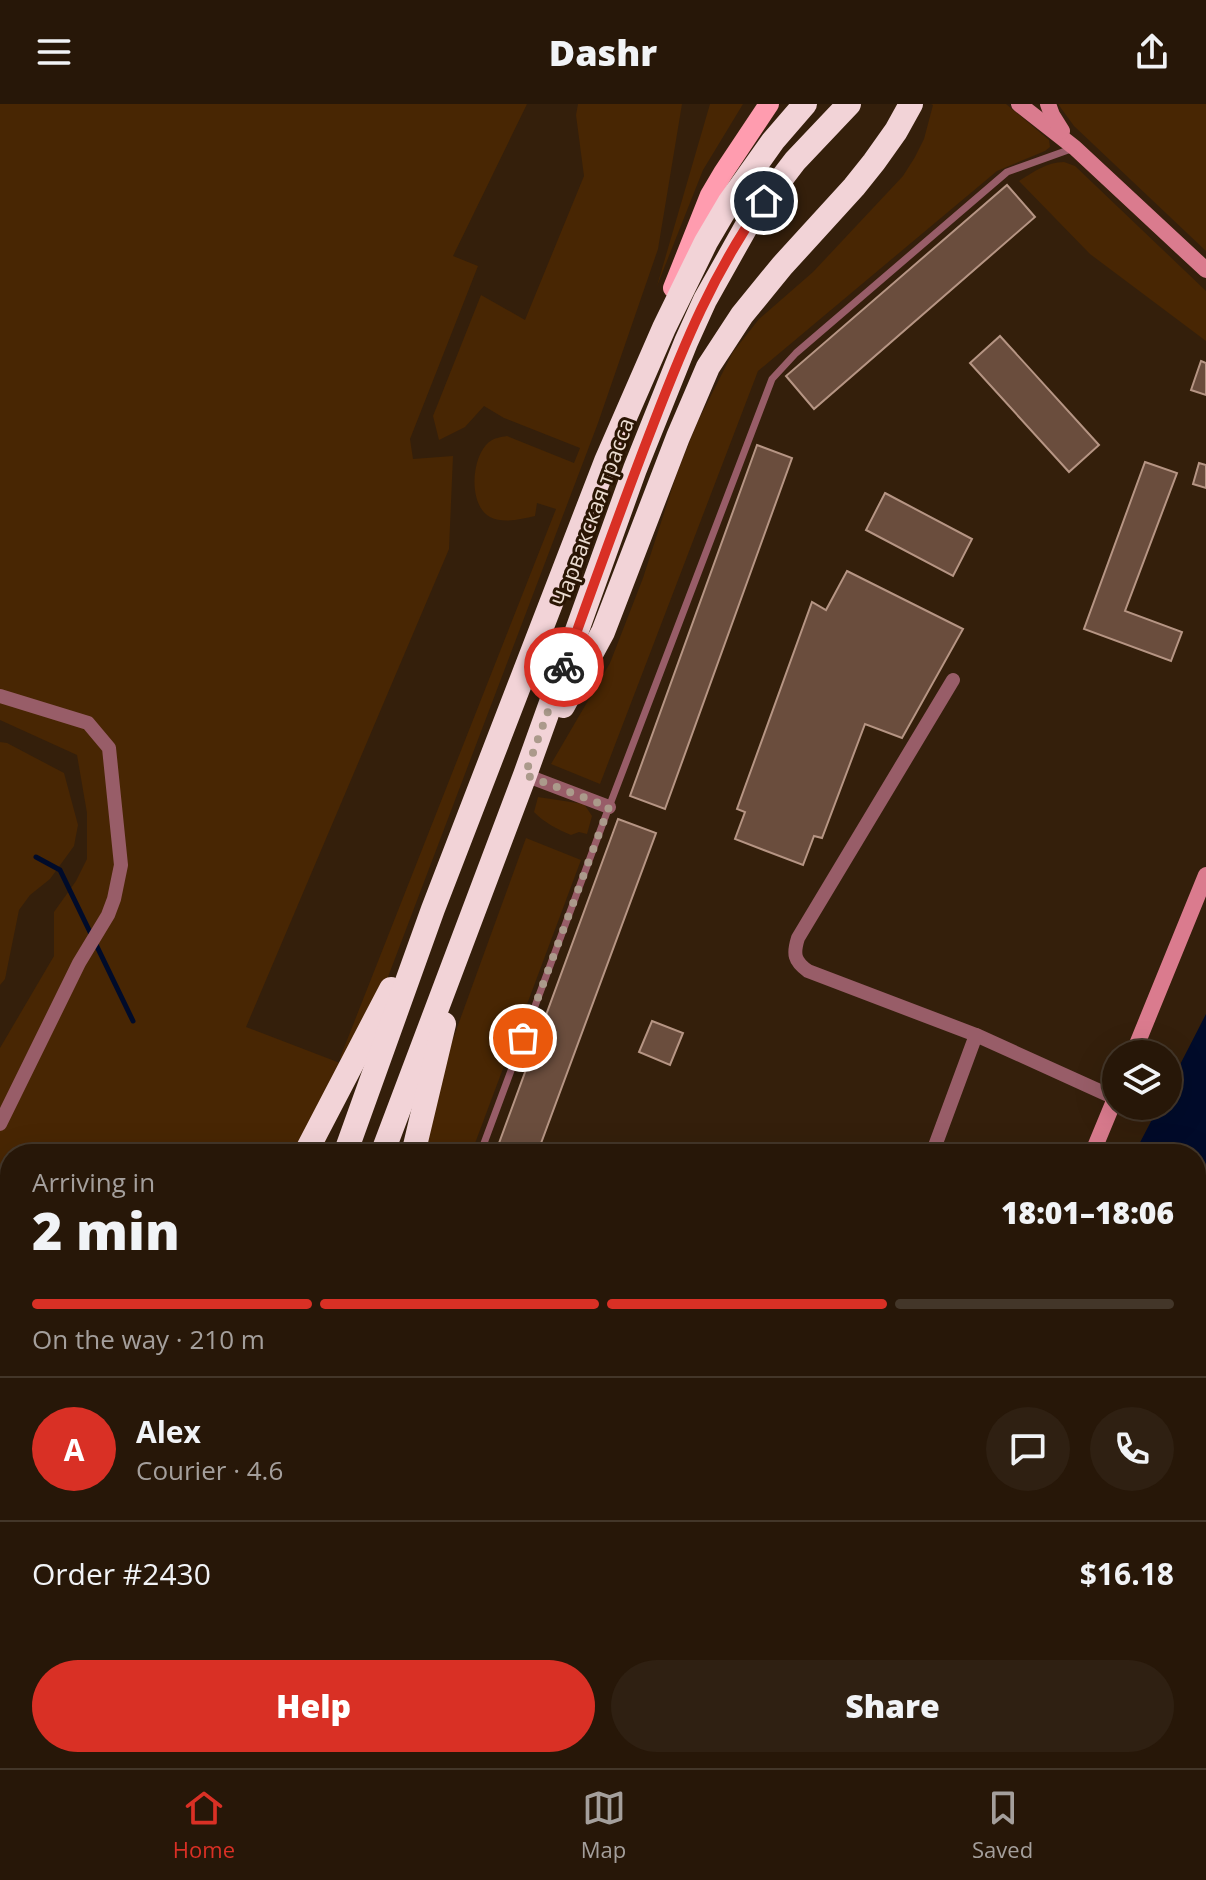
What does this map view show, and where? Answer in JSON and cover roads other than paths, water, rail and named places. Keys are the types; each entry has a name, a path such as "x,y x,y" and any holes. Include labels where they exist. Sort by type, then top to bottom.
{"highway":[{"name":"Чарвакская трасса","path":"349,1144 433,909 606,461 664,328 706,242 729,203 805,104"},
{"name":"Чарвакская трасса","path":"386,1144 525,775 635,469 686,342 705,300 750,220 813,139 849,104"},
{"path":"525,775 603,632 682,425 708,367 742,315 885,147 911,104"},
{"path":"310,1144 433,909"},
{"path":"415,1144 468,922"}],"main road":[{"path":"606,461 700,217 723,173 769,104"},
{"path":"1019,104 1075,148 1206,270"},
{"path":"1048,104 1057,124 1075,148"},
{"path":"1139,1040 1206,875"},
{"path":"1096,1144 1106,1120"}],"street":[{"path":"953,680 798,938 795,957 808,971 976,1035 1102,1091"},
{"path":"0,696 88,723 109,748 121,865 108,915 79,963 0,1124"},
{"path":"525,775 609,807"},
{"path":"936,1144 976,1035"}],"lane":[{"path":"484,1144 772,379 796,353 1007,172 1075,148"}],"water":[{"path":"1206,1014 1206,1144 1139,1144 1152,1120 1182,1120 1182,1061"}],"waterway":[{"path":"36,857 60,870 133,1021"}]}
